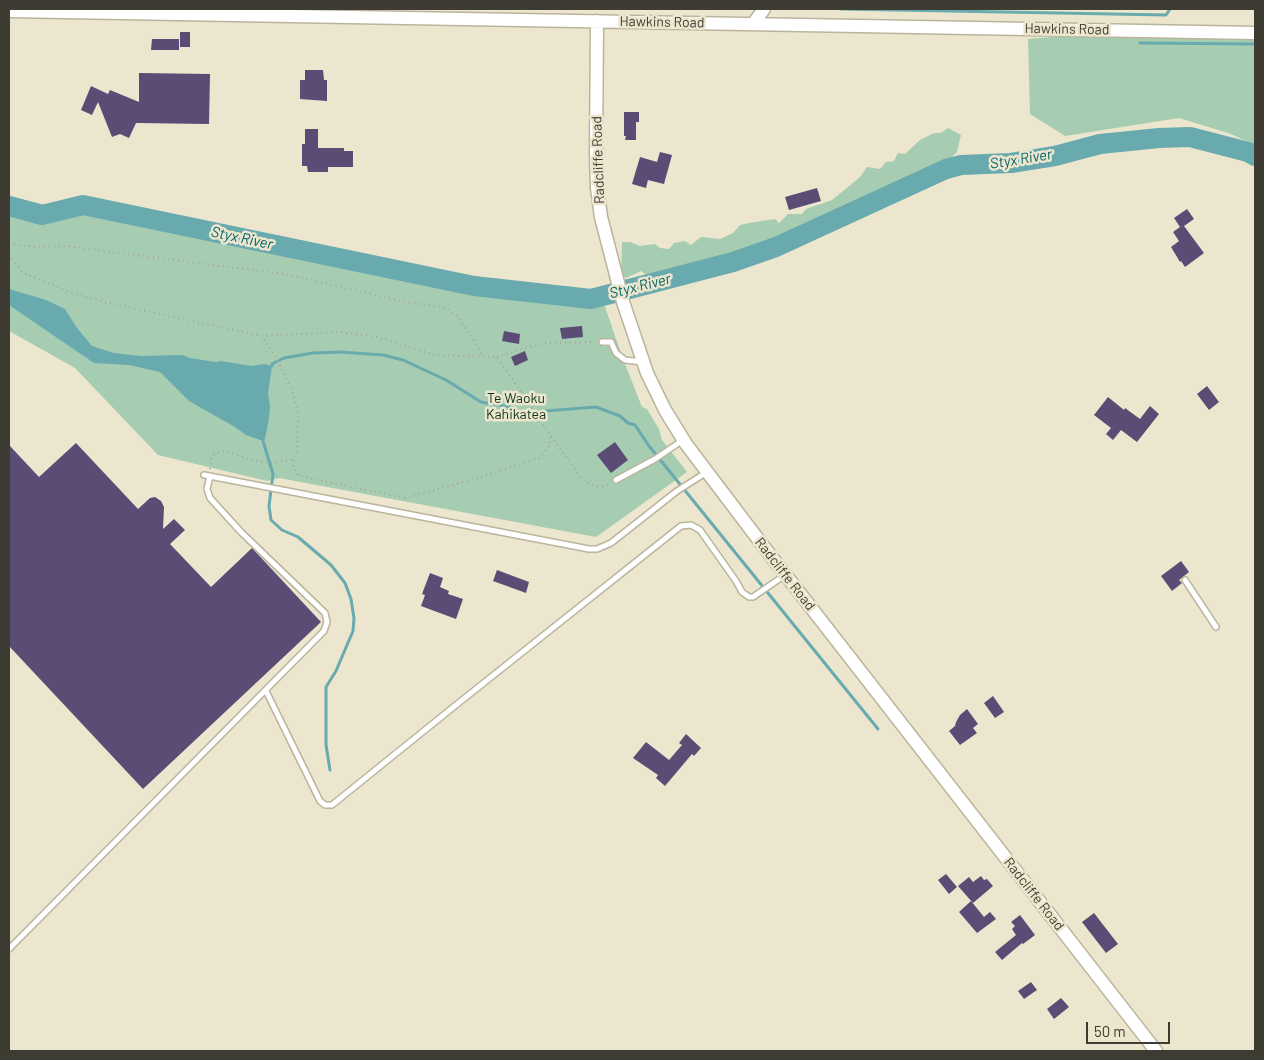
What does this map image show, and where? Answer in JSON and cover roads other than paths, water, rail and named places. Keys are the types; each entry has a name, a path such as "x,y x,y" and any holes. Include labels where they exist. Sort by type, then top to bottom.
{"street":[{"path":"754,24 764,9"},
{"name":"Hawkins Road","path":"9,11 1255,33"},
{"name":"Radcliffe Road","path":"597,21 597,188 601,217 616,279 644,362 660,402 683,440 707,472 1156,1051"}],"lane":[{"path":"602,342 611,342 616,353 625,360 644,362"},
{"path":"616,480 655,459 683,440"},
{"path":"9,949 324,631 327,622 324,613 241,532 210,498 207,489 207,475 588,550 597,549 611,543 677,491 707,472"},
{"path":"266,691 320,801 325,805 332,805 681,526 691,525 700,530 749,597 754,597 786,574"},
{"path":"1185,580 1216,627"}],"water":[{"path":"9,289 46,300 65,309 77,328 92,346 114,353 141,356 183,355 215,362 272,366 268,393 269,418 265,439 263,441 246,435 189,401 160,372 129,365 94,363 9,305"}],"waterway":[{"path":"841,9 1166,15 1170,9"},
{"path":"1140,43 1255,44"},
{"name":"Styx River","path":"9,206 42,215 83,205 474,286 591,299 733,262 776,247 946,169 961,165 1011,163 1055,156 1100,144 1190,137 1248,152 1255,156"},
{"path":"272,366 272,364 284,358 313,353 340,352 383,355 403,360 446,380 481,402 510,407 519,413 596,407 620,416 628,423 635,425 649,446 878,729"},
{"path":"263,441 273,474 269,506 271,520 282,530 298,537 331,565 345,583 351,599 354,618 353,631 336,671 326,687 326,745 330,770"}],"park label":[{"name":"Te Waoku Kahikatea","path":"516,406"}]}
